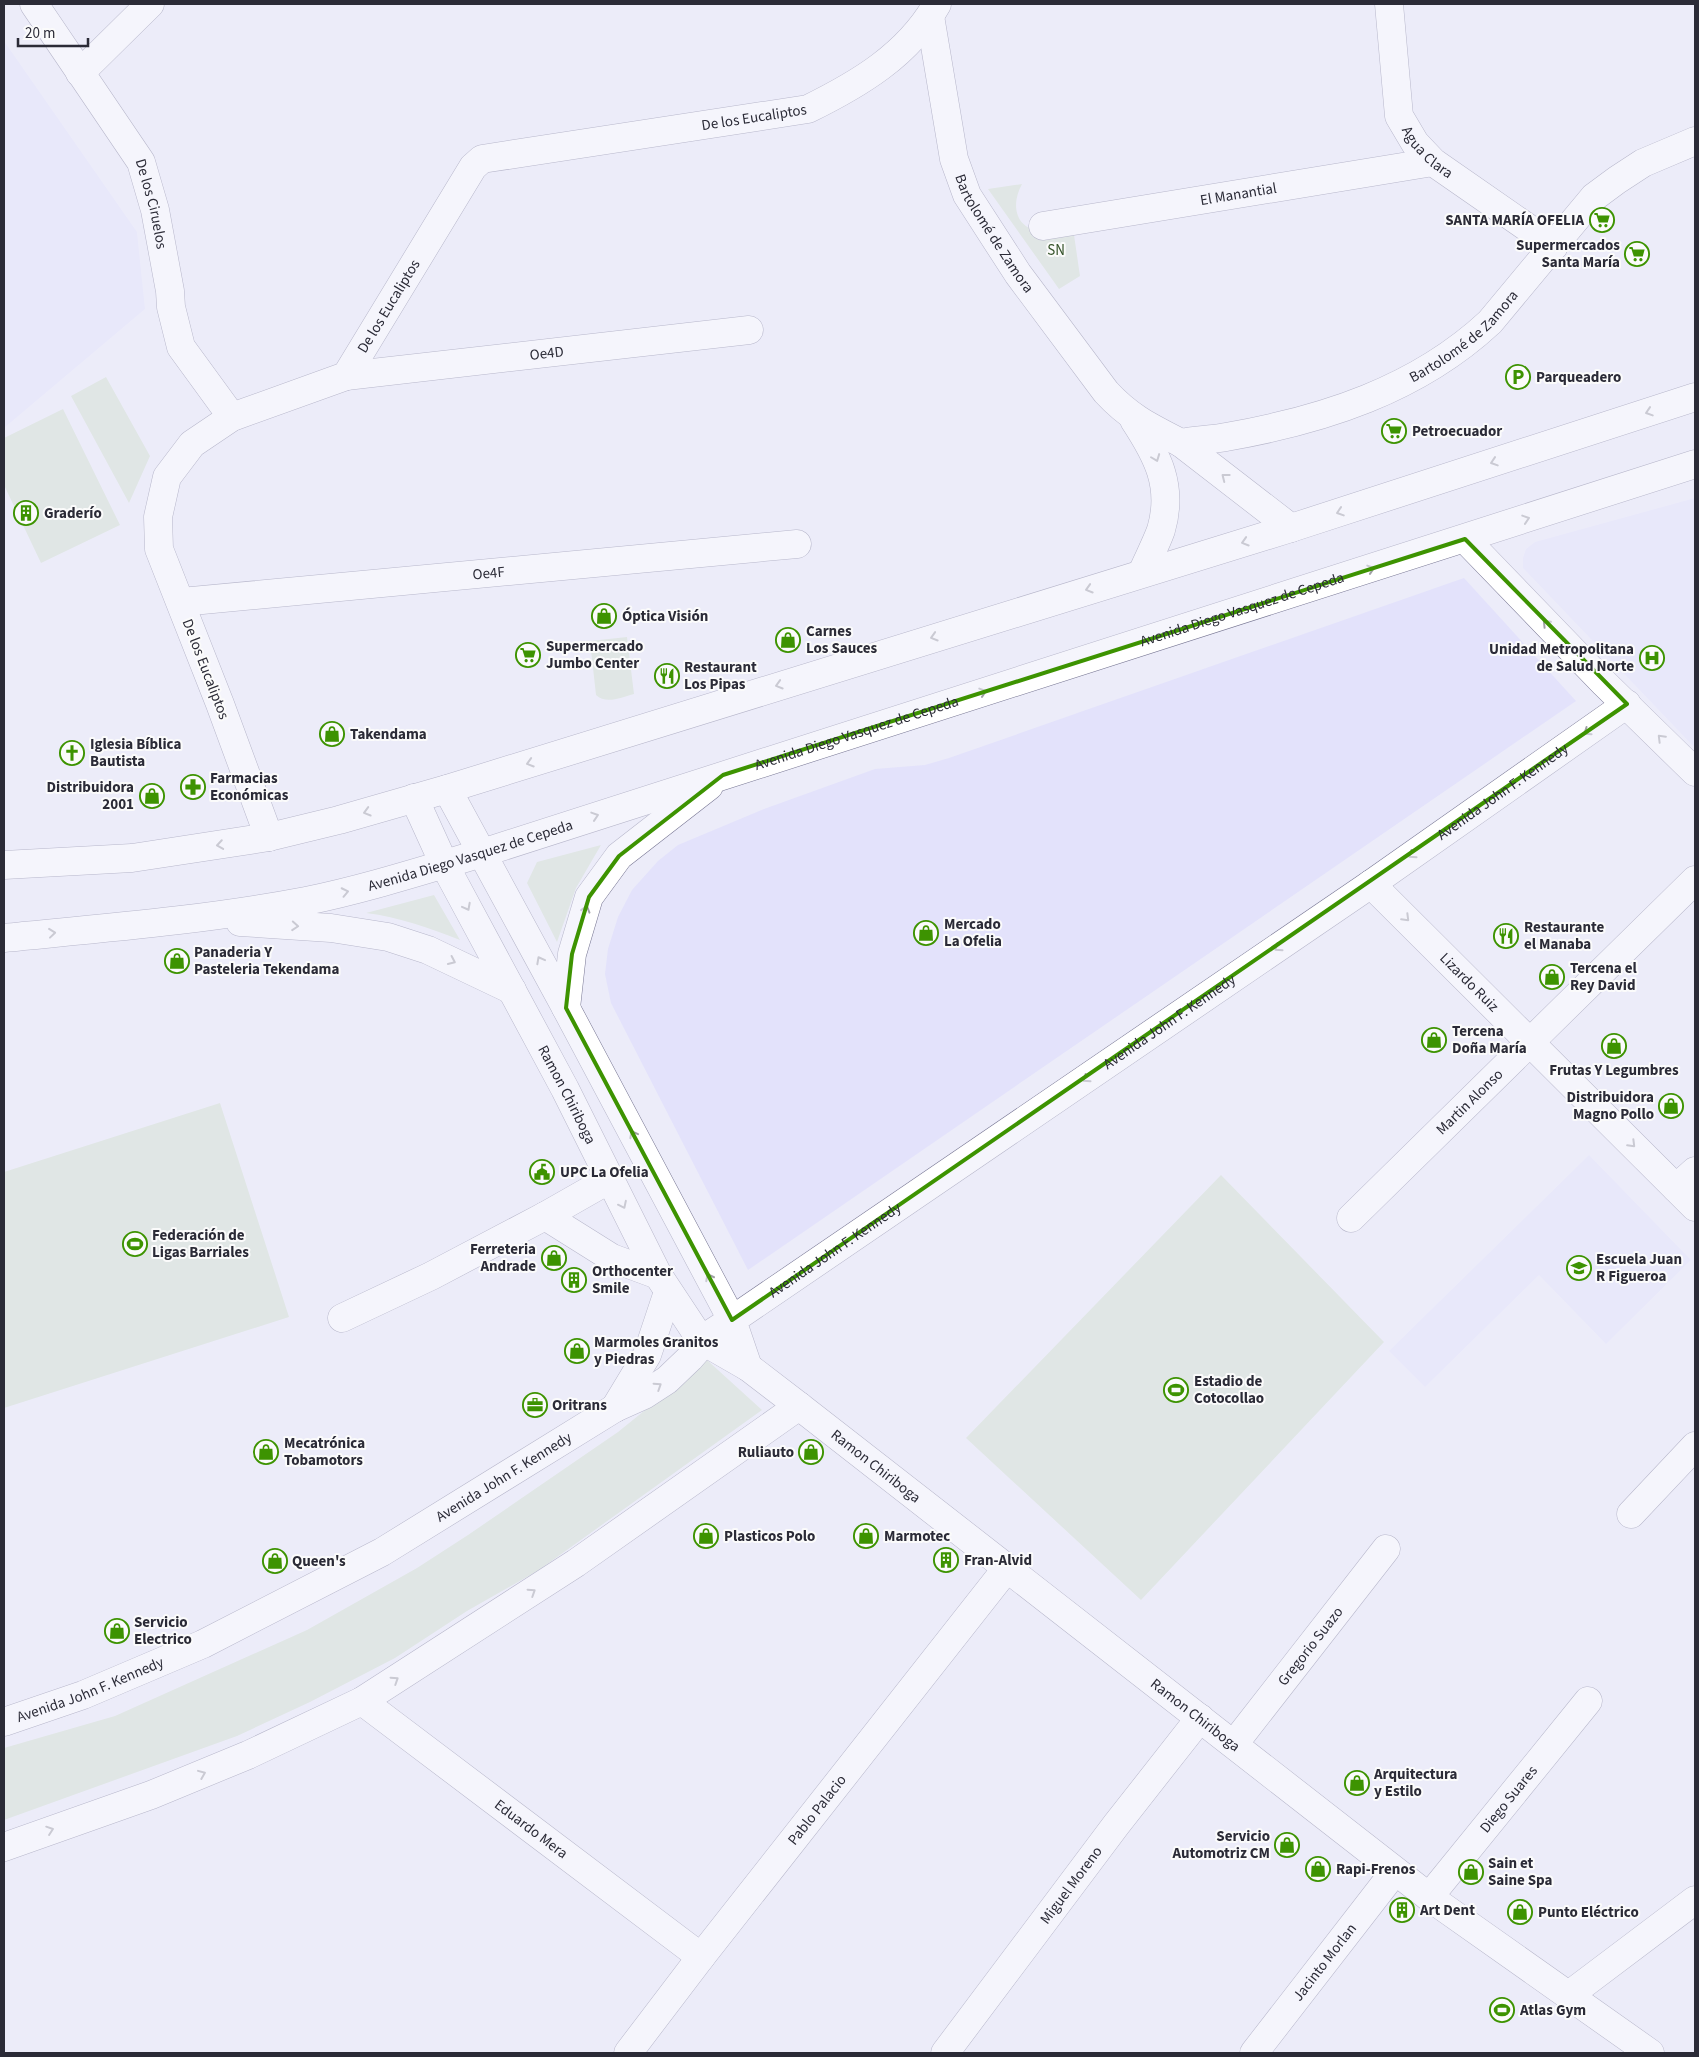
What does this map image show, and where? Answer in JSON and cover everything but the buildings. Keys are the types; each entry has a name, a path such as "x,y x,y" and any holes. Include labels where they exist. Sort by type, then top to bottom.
{"street":[{"name":"De los Ciruelos","path":"34,4 140,162 155,210 168,282 170,307 182,347 232,417"},
{"path":"80,73 150,4"},
{"name":"Agua Clara","path":"1389,4 1400,116 1414,142 1433,162 1554,246"},
{"name":"De los Eucaliptos","path":"269,838 181,602 159,549 158,517 167,477 192,444 232,417 346,376 473,167 482,159 808,109 841,93 892,60 905,47 933,10"},
{"name":"Bartolomé de Zamora","path":"933,10 954,159 968,195 1018,274 1106,392 1132,416 1163,435 1181,443 1291,528"},
{"name":"Bartolomé de Zamora","path":"1181,443 1238,435 1324,414 1383,391 1442,361 1490,322 1594,197 1644,162 1695,141"},
{"name":"El Manantial","path":"1043,226 1433,162"},
{"name":"Oe4D","path":"346,376 749,330"},
{"path":"4,865 132,858 269,838 339,820 447,789 1291,528 1695,396"},
{"name":"Bartolomé de Zamora","path":"1132,416 1156,456 1164,481 1165,502 1161,530 1142,573"},
{"name":"Avenida Diego Vasquez de Cepeda","path":"4,938 194,919 305,901 353,890 482,853 1695,464"},
{"path":"1465,539 1604,683 1695,772"},
{"name":"Oe4F","path":"181,602 797,544"},
{"name":"Avenida John F. Kennedy","path":"4,1722 83,1695 203,1644 382,1552 615,1408 644,1395 668,1380 697,1350 701,1340 1371,884 1627,704"},
{"path":"566,1008 572,954 589,897 620,856 723,775"},
{"path":"447,789 732,1320 748,1367"},
{"name":"Ramon Chiriboga","path":"414,798 444,864 512,990 663,1284 701,1340 748,1367 799,1406 1429,1897 1650,2053"},
{"name":"Martin Alonso","path":"1351,1218 1695,880"},
{"name":"Lizardo Ruiz","path":"1371,884 1529,1042 1686,1180 1695,1208"},
{"path":"194,919 332,928 388,936 428,950 512,990"},
{"path":"342,1318 431,1276 545,1216 610,1179"},
{"path":"545,1216 612,1258 663,1284 647,1355 615,1408"},
{"path":"4,1846 160,1791 248,1755 362,1701 576,1563 799,1406"},
{"path":"1631,1514 1695,1446"},
{"name":"Gregorio Suazo","path":"1234,1744 1386,1549"},
{"name":"Pablo Palacio","path":"628,2053 700,1957 1007,1568"},
{"name":"Eduardo Mera","path":"362,1701 700,1957"},
{"name":"Diego Suares","path":"1429,1897 1588,1701"},
{"name":"Miguel Moreno","path":"945,2053 1116,1825 1200,1718"},
{"name":"Jacinto Morlan","path":"1254,2053 1395,1871"},
{"path":"1570,1995 1695,1900"}],"highlighted area":[{"path":"1465,539 1627,704 732,1320 566,1008 572,954 589,897 619,856 723,775"}],"shaded area":[{"path":"4,41 137,232 145,309 4,428"},
{"name":"Unidad Metropolitana de Salud Norte","path":"1695,498 1695,748 1523,568 1523,558 1526,549 1535,542"},
{"name":"Mercado La Ofelia","path":"1464,578 1576,701 748,1270 611,1003 605,974 608,949 618,917 632,890 658,861 678,845 764,809 875,769 925,765 949,758"},
{"name":"Escuela Juan R Figueroa","path":"1589,1155 1691,1260 1606,1344 1539,1275 1425,1387 1389,1351"}],"green space":[{"name":"SN","path":"1022,184 1016,205 1019,219 1024,224 1042,232 1073,228 1080,276 1059,289 988,189"},
{"path":"106,377 150,456 129,503 71,396"},
{"path":"63,409 120,525 41,563 4,485 4,438"},
{"path":"627,637 634,694 609,700 600,698 596,695 590,641"},
{"path":"601,845 576,888 557,942 527,883 537,862"},
{"path":"434,895 460,940 402,920 366,913"},
{"name":"Federación de Ligas Barriales","path":"220,1103 289,1317 4,1408 4,1172"},
{"name":"Estadio de Cotocollao","path":"1221,1175 1384,1342 1141,1600 966,1438"},
{"path":"707,1360 762,1410 539,1570 467,1611 395,1658 310,1702 237,1736 4,1820 4,1748 115,1716 307,1630 417,1568 468,1535 618,1432"}],"place":[{"name":"SANTA MARÍA OFELIA","path":"1602,220"},
{"name":"Supermercados Santa María","path":"1637,254"},
{"name":"Parqueadero","path":"1518,377"},
{"name":"Petroecuador","path":"1394,431"},
{"name":"Graderío","path":"26,513"},
{"name":"Óptica Visión","path":"604,616"},
{"name":"Carnes Los Sauces","path":"788,640"},
{"name":"Supermercado Jumbo Center","path":"528,655"},
{"name":"Unidad Metropolitana de Salud Norte","path":"1652,658"},
{"name":"Restaurant Los Pipas","path":"667,676"},
{"name":"Takendama","path":"332,734"},
{"name":"Iglesia Bíblica Bautista","path":"72,753"},
{"name":"Farmacias Económicas","path":"193,787"},
{"name":"Distribuidora 2001","path":"152,796"},
{"name":"Mercado La Ofelia","path":"926,933"},
{"name":"Restaurante el Manaba","path":"1506,936"},
{"name":"Panaderia Y Pasteleria Tekendama","path":"177,961"},
{"name":"Tercena el Rey David","path":"1552,977"},
{"name":"Tercena Doña María","path":"1434,1040"},
{"name":"Frutas Y Legumbres","path":"1614,1046"},
{"name":"Distribuidora Magno Pollo","path":"1671,1106"},
{"name":"UPC La Ofelia","path":"542,1172"},
{"name":"Federación de Ligas Barriales","path":"135,1244"},
{"name":"Ferreteria Andrade","path":"554,1258"},
{"name":"Escuela Juan R Figueroa","path":"1579,1268"},
{"name":"Orthocenter Smile","path":"574,1280"},
{"name":"Marmoles Granitos y Piedras","path":"577,1351"},
{"name":"Estadio de Cotocollao","path":"1176,1390"},
{"name":"Oritrans","path":"535,1405"},
{"name":"Mecatrónica Tobamotors","path":"266,1452"},
{"name":"Ruliauto","path":"811,1452"},
{"name":"Plasticos Polo","path":"706,1536"},
{"name":"Marmotec","path":"866,1536"},
{"name":"Fran-Alvid","path":"946,1560"},
{"name":"Queen's","path":"275,1561"},
{"name":"Servicio Electrico","path":"117,1631"},
{"name":"Arquitectura y Estilo","path":"1357,1783"},
{"name":"Servicio Automotriz CM","path":"1287,1845"},
{"name":"Rapi-Frenos","path":"1318,1869"},
{"name":"Sain et Saine Spa","path":"1471,1872"},
{"name":"Art Dent","path":"1402,1910"},
{"name":"Punto Eléctrico","path":"1520,1912"},
{"name":"Atlas Gym","path":"1502,2010"}]}
